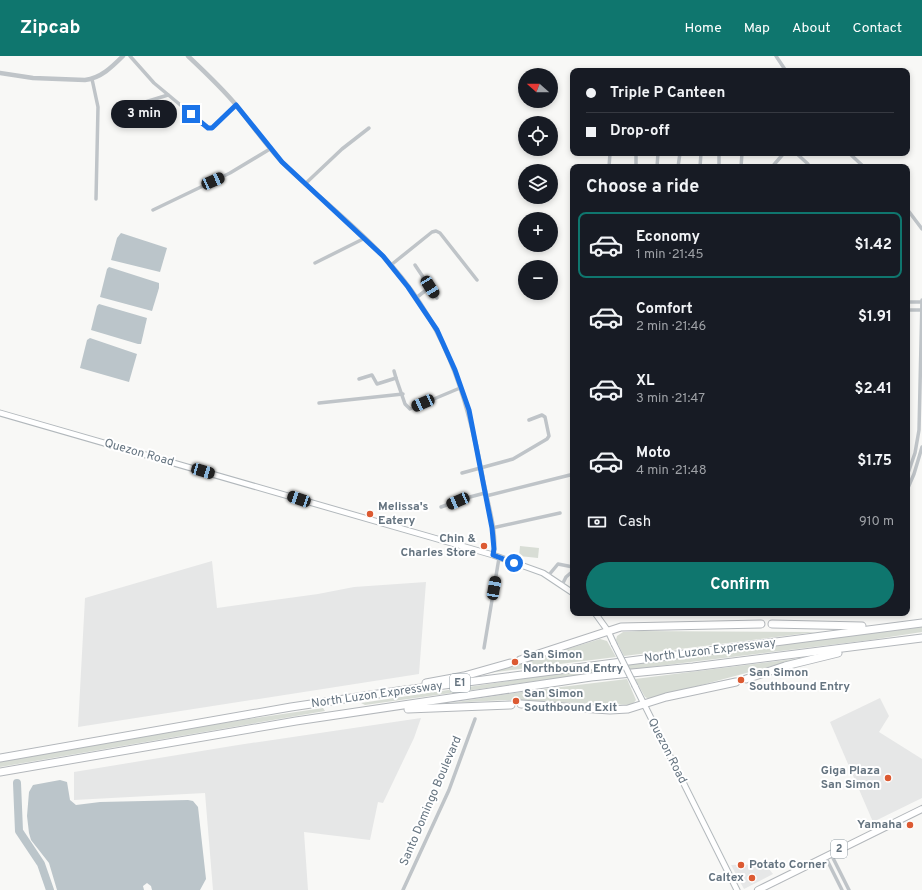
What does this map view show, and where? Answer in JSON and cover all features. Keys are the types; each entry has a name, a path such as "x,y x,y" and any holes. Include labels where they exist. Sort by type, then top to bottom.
{"highway":[{"path":"772,624 857,627 922,622"},
{"name":"North Luzon Expressway","path":"0,758 268,711 398,691 922,622"},
{"path":"520,660 592,638 608,631 634,626 761,624"},
{"name":"North Luzon Expressway","path":"0,772 150,744 591,678 693,667 922,638"},
{"path":"746,679 819,657 893,642"},
{"path":"398,691 409,686 464,676 510,663"},
{"path":"522,704 610,710 628,709 666,697 736,682"},
{"path":"296,721 312,722 418,708 511,705"},
{"name":"2","path":"758,890 828,854 922,809"}],"main road":[{"name":"Quezon Road","path":"0,412 493,555 548,576 570,591"},
{"name":"Quezon Road","path":"597,616 608,631 634,686 737,890"}],"street":[{"path":"0,73 33,78 92,79 108,71 123,56"},
{"path":"130,56 154,83 208,128 212,128 236,105"},
{"path":"188,56 236,105 270,149 305,184 365,238 391,265 416,298 437,330 469,410 492,528 494,549 493,555"},
{"path":"776,56 784,68"},
{"path":"92,79 98,107 96,199"},
{"path":"144,112 142,103 168,95"},
{"path":"305,184 342,149 369,128"},
{"path":"153,210 230,173 270,149"},
{"path":"775,164 781,156"},
{"path":"799,156 806,164"},
{"path":"852,156 861,164"},
{"path":"910,213 922,229"},
{"path":"391,265 432,232 436,231 440,233 477,280"},
{"path":"315,263 365,238"},
{"path":"415,265 437,298"},
{"path":"416,298 430,287"},
{"path":"910,302 922,301 920,429 915,453 910,467"},
{"path":"910,310 921,310"},
{"path":"394,371 403,394 405,404 410,409 460,388"},
{"path":"359,379 372,375 377,384 396,378"},
{"path":"319,403 403,394"},
{"path":"462,473 513,459 547,439 549,436 545,416 542,415 529,420"},
{"path":"910,483 922,447"},
{"path":"441,507 466,498 486,495 570,475"},
{"path":"492,528 560,512"},
{"path":"484,648 499,558"},
{"path":"548,576 558,564 570,567"},
{"path":"562,585 566,577 570,574"},
{"name":"Santo Domingo Boulevard","path":"403,890 446,797 464,753 475,719"},
{"path":"828,854 839,870 849,890"},
{"path":"828,854 834,873 842,890"},
{"path":"834,873 839,870"},
{"path":"838,883 844,880"}],"shaded area":[{"path":"121,233 167,248 160,272 111,260 117,238"},
{"path":"109,267 159,283 159,288 152,311 100,297 107,269"},
{"path":"99,304 147,318 141,344 91,330 97,306"},
{"path":"90,338 137,354 129,382 80,368 87,340"},
{"path":"520,546 539,548 538,558 519,556"},
{"path":"212,561 217,608 318,594 354,587 426,582 419,674 78,727 85,598"},
{"path":"922,627 922,632 870,640 536,681 365,705 361,703 568,672"},
{"path":"623,632 816,632 624,656 616,640 617,636"},
{"path":"600,639 607,641 616,657 489,673"},
{"path":"802,658 649,699 645,697 635,679"},
{"path":"627,679 636,700 632,705 505,700 450,703 528,691"},
{"name":"Giga Plaza San Simon","path":"880,698 889,716 879,732 922,759 922,798 873,822 830,722"},
{"path":"323,708 325,711 0,767 0,762 216,724"},
{"path":"421,718 414,738 383,803 378,802 370,840 304,832 308,890 213,890 205,793 74,800 74,772 238,745"},
{"path":"60,780 67,782 70,800 76,805 100,802 193,801 198,807 206,879 200,890 152,890 151,886 147,883 143,886 144,890 57,890 49,863 31,840 27,816 29,792 33,785"},
{"name":"Caltex","path":"769,864 769,869 773,874 744,889 731,865"}],"waterway":[{"path":"17,783 19,831 41,864 50,890"}],"place":[{"name":"Melissa's Eatery","path":"370,514"},
{"name":"Chin & Charles Store","path":"484,546"},
{"name":"San Simon Northbound Entry","path":"515,662"},
{"name":"San Simon Southbound Entry","path":"741,680"},
{"name":"San Simon Southbound Exit","path":"516,701"},
{"name":"Giga Plaza San Simon","path":"888,778"},
{"name":"Yamaha","path":"910,825"},
{"name":"Potato Corner","path":"741,865"},
{"name":"Caltex","path":"752,878"}],"route":[{"path":"191,114 208,128 212,128 236,105 282,162 383,256 416,298 437,330 444,344 469,410 492,528 494,549 493,555 514,563"}]}
